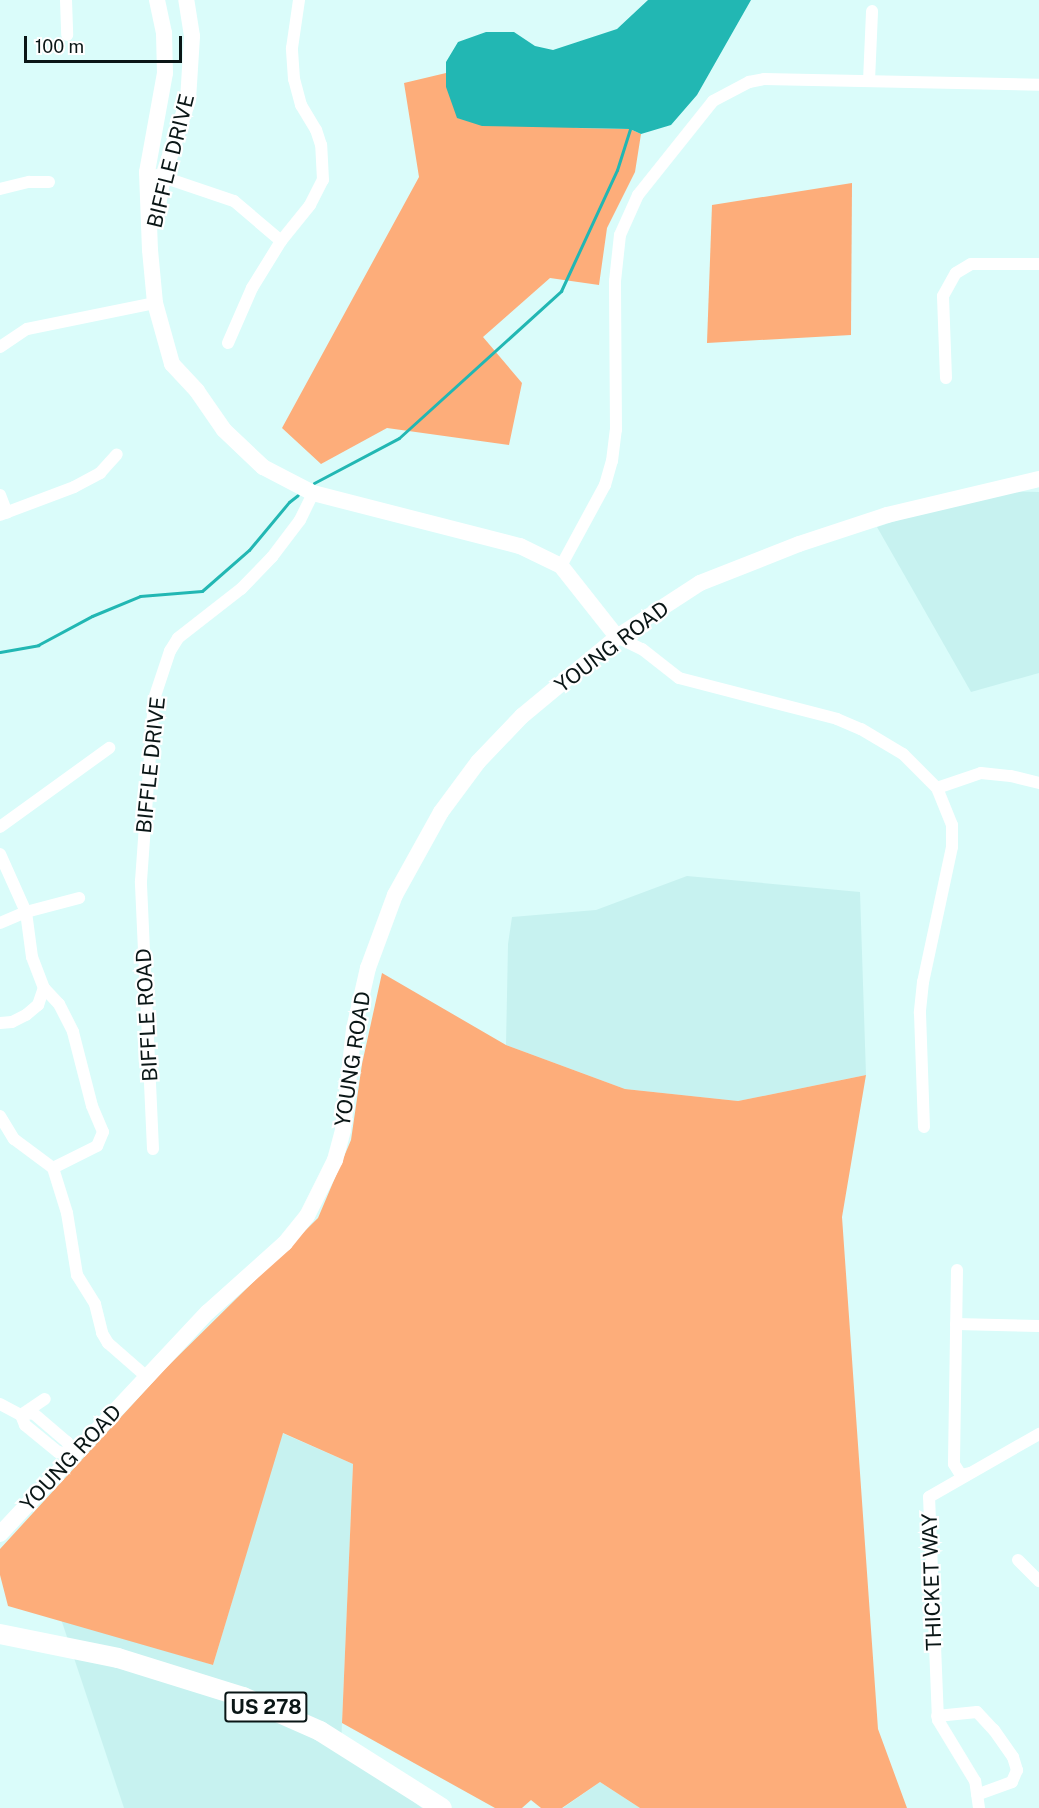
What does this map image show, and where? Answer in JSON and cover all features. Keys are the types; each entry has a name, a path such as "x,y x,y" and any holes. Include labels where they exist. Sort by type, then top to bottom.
{"main road":[{"name":"US 278","path":"3,1632 118,1658 243,1697 320,1731 442,1808"}],"street":[{"path":"66,0 67,35"},
{"name":"BIFFLE DRIVE","path":"157,0 164,33 165,73 150,250 155,303 172,364 197,391 224,430 263,467 313,493 520,546 561,566 617,638"},
{"name":"BIFFLE DRIVE","path":"155,174 188,100 192,36 186,0"},
{"path":"228,343 252,288 281,241 310,205 322,180 321,145 316,130 301,105 294,79 292,48 299,0"},
{"path":"869,81 872,11"},
{"path":"561,566 605,485 612,461 616,430 615,281 620,235 638,195 712,101 721,94 764,78 1039,85"},
{"path":"155,174 234,201 281,241"},
{"path":"0,189 29,182 49,182"},
{"path":"946,378 943,296 956,273 971,264 1039,264"},
{"path":"0,346 27,329 155,303"},
{"path":"0,495 3,514 74,487 100,473 117,454"},
{"name":"YOUNG ROAD","path":"0,1534 208,1312 285,1244 307,1216 335,1160 343,1130 354,1029 368,968 395,895 441,812 478,762 522,716 617,638 700,583 800,544 887,515 1039,479"},
{"name":"BIFFLE DRIVE","path":"141,881 154,699 171,651 178,638 241,589 272,557 300,520 313,493"},
{"path":"617,638 642,649 679,678 837,718 861,729 903,754 937,788 952,825 952,848 923,982 920,1013 924,1126"},
{"path":"0,827 109,748"},
{"path":"937,788 981,773 1011,776 1039,783"},
{"path":"0,854 26,912 32,957 44,988 59,1004 73,1032 92,1106 103,1132 96,1146 53,1168"},
{"name":"BIFFLE ROAD","path":"141,881 153,1149"},
{"path":"0,923 26,912 79,898"},
{"path":"0,1023 12,1022 26,1015 38,1005 44,988"},
{"path":"0,1116 14,1139 53,1168 67,1213 77,1275 95,1304 102,1333 108,1343 147,1377"},
{"path":"957,1270 954,1464 961,1475 971,1473"},
{"path":"956,1324 1039,1326"},
{"path":"21,1415 45,1399"},
{"path":"0,1404 21,1415 33,1413 67,1442 74,1455"},
{"path":"21,1415 25,1425 58,1452 74,1455"},
{"path":"42,1439 51,1427"},
{"name":"THICKET WAY","path":"938,1716 977,1712 994,1730 1013,1757 1017,1770 1012,1782 978,1802 975,1781 938,1716 929,1497 1039,1434"},
{"path":"1018,1560 1039,1581"}],"shaded area":[{"path":"446,73 446,87 577,128 630,129 641,134 635,172 607,228 599,285 550,278 483,337 522,383 509,445 387,428 321,464 282,428 419,177 404,83"},
{"path":"852,183 851,335 707,343 712,205"},
{"path":"989,491 1039,492 1039,673 971,692 877,527"},
{"path":"687,876 860,892 866,1075 738,1101 625,1089 506,1045 508,944 512,917 596,910"},
{"path":"382,973 506,1045 625,1089 738,1101 866,1075 842,1217 878,1729 907,1808 640,1808 600,1782 562,1808 541,1808 531,1800 522,1808 495,1808 342,1723 353,1464 283,1433 213,1665 8,1606 0,1575 0,1549 165,1369 318,1218 351,1140 362,1064"},
{"path":"282,1433 353,1464 341,1747 422,1808 124,1808 61,1619 213,1665"},
{"path":"600,1782 640,1808 563,1808"}],"water":[{"path":"648,0 751,0 697,95 671,125 641,134 630,129 482,126 457,118 446,87 446,62 458,42 486,32 514,32 535,46 553,50 617,29"}],"waterway":[{"path":"314,483 399,438 561,291 617,170 630,129"},
{"path":"0,652 38,645 92,616 140,596 202,591 249,550 289,502 298,495"}]}
